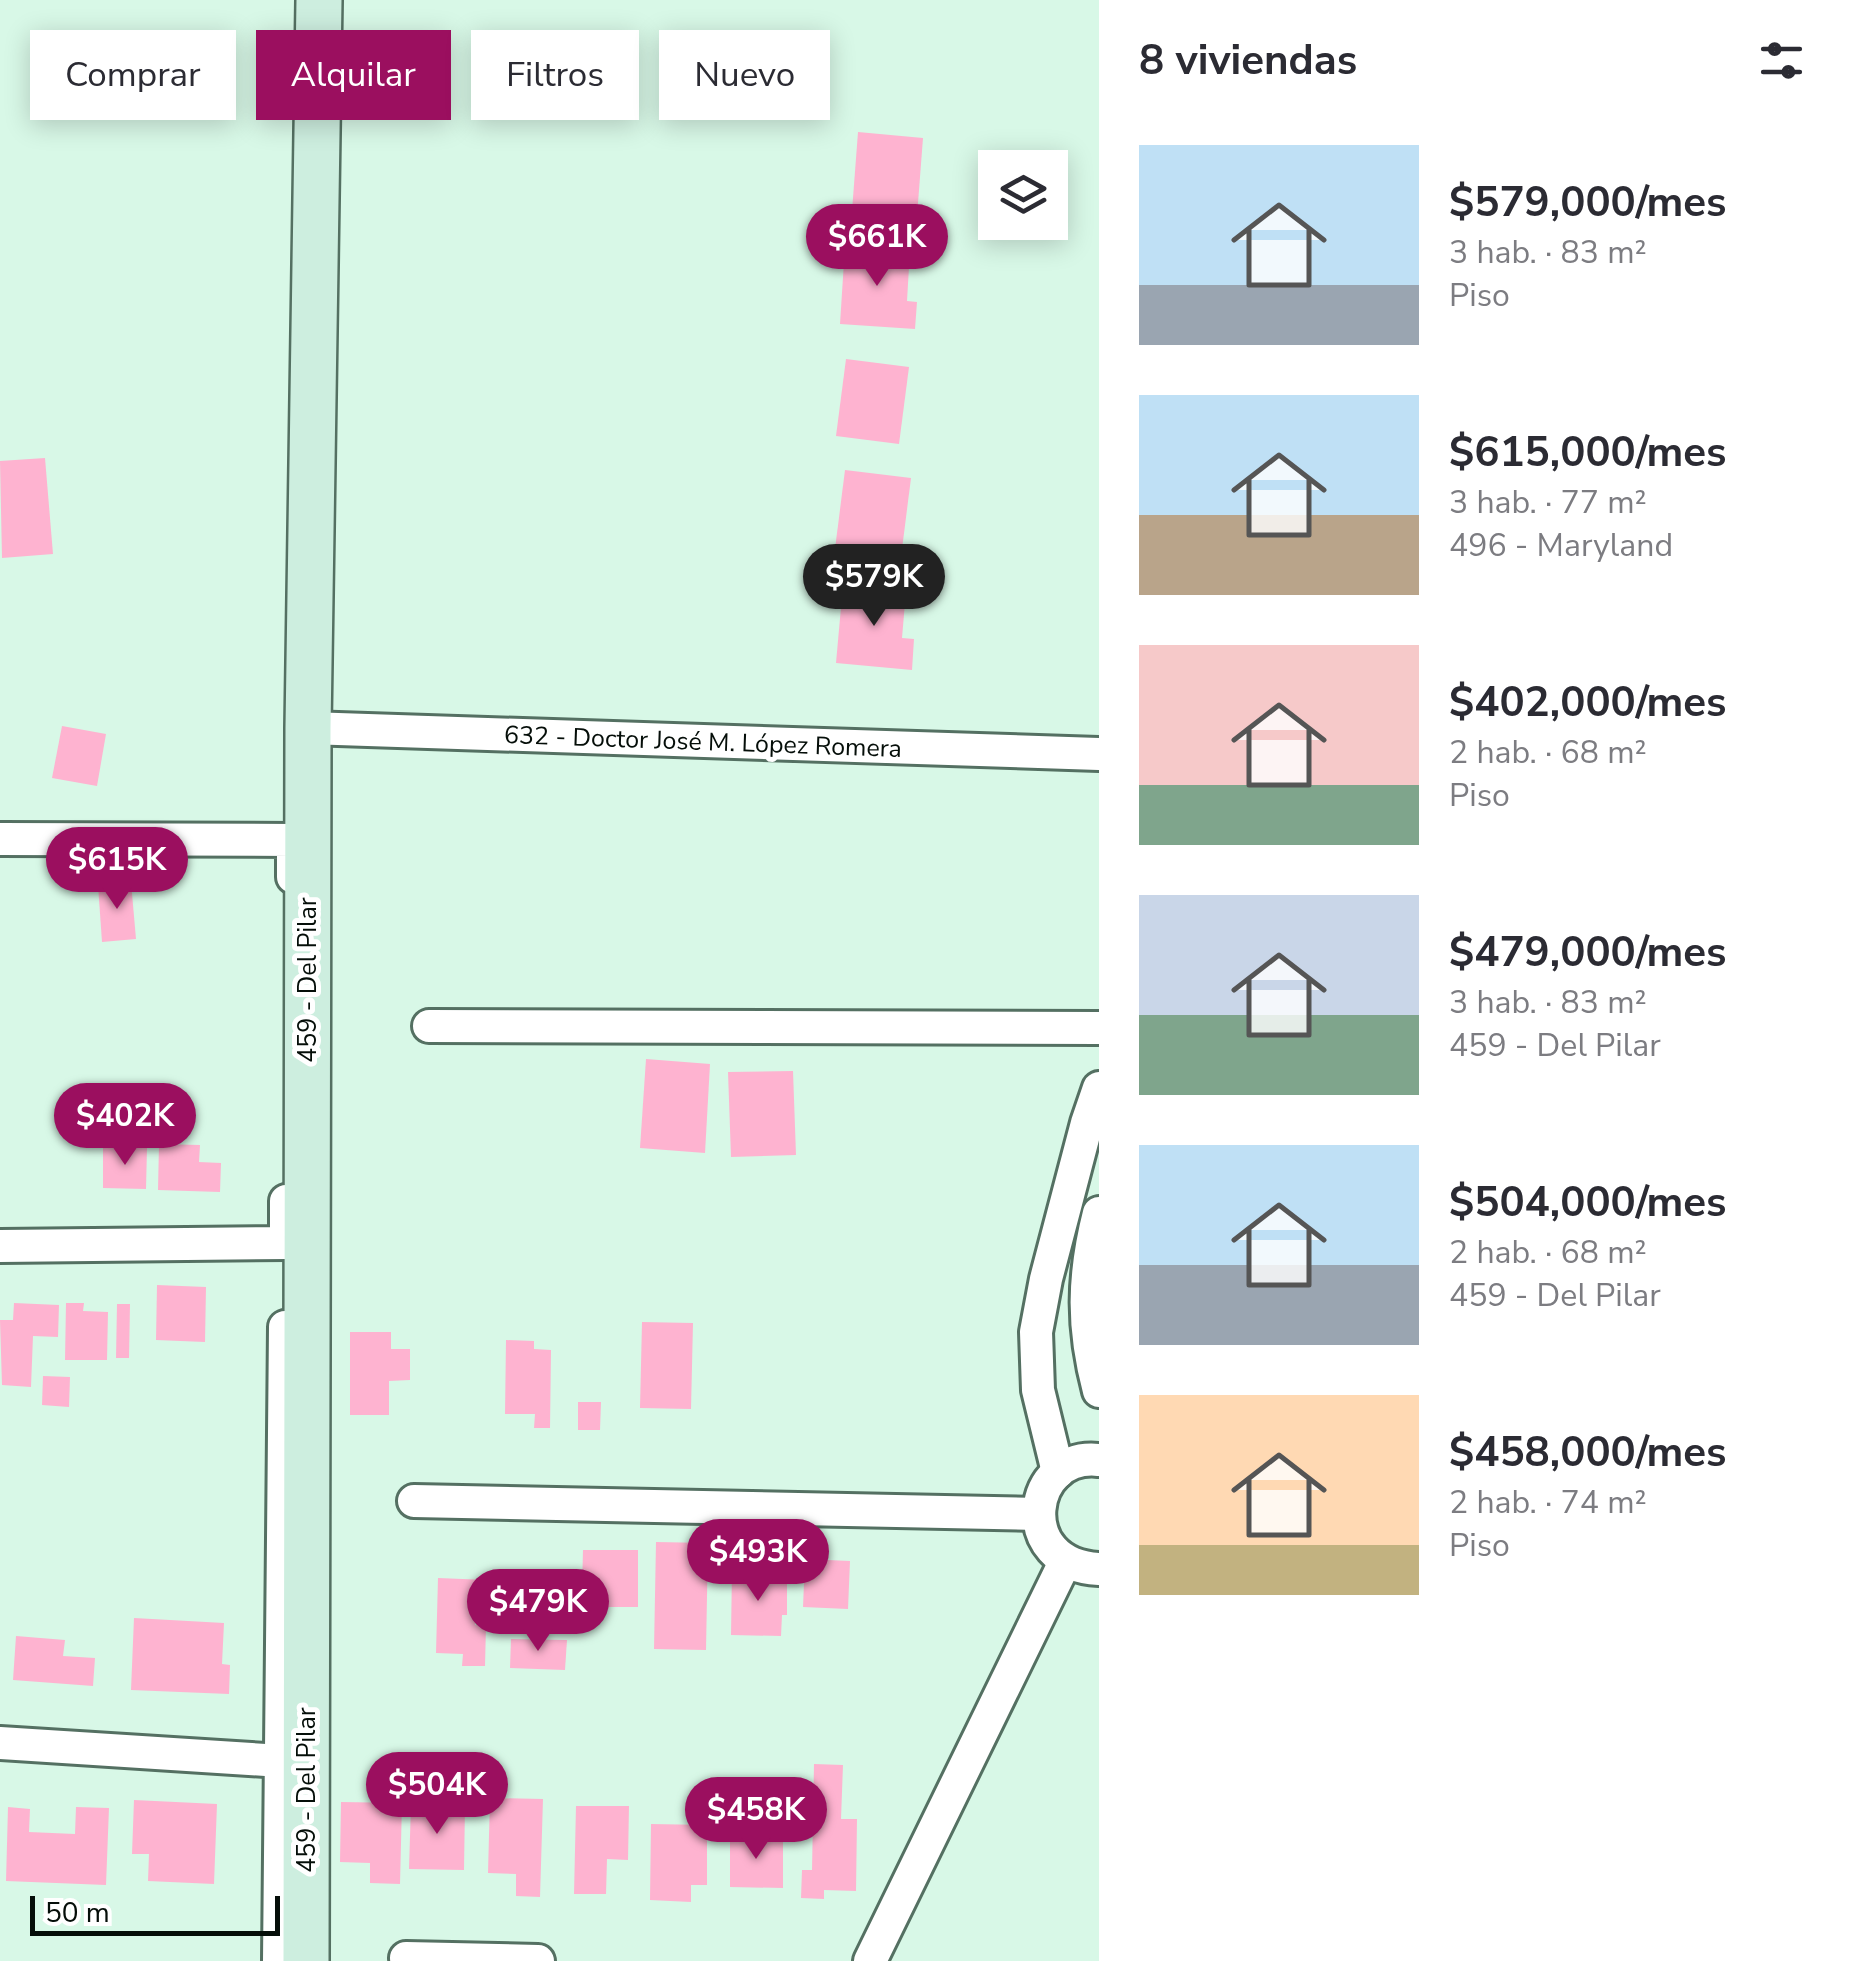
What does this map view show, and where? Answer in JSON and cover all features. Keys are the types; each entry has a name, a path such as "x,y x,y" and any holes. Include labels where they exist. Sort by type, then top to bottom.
{"street":[{"name":"459 - Del Pilar","path":"306,1961 308,728 319,0"},
{"name":"632 - Doctor José M. López Romera","path":"308,728 1099,754"},
{"path":"0,839 293,840 279,1961"},
{"path":"429,1026 1099,1028"},
{"path":"1058,1472 1038,1390 1036,1332 1046,1279 1099,1088"},
{"path":"1099,1212 1089,1253 1086,1328 1099,1391"},
{"path":"0,1246 286,1242"},
{"path":"1099,1460 1074,1462 1058,1472 1041,1498 1038,1514 1051,1549 1066,1562 1099,1569"},
{"path":"414,1501 1038,1514"},
{"path":"870,1961 1066,1562"},
{"path":"0,1743 281,1762"},
{"path":"406,1958 538,1961"}],"building":[{"path":"858,132 923,138 917,216 852,211"},
{"path":"845,246 910,250 907,301 917,302 915,329 840,324"},
{"path":"846,359 909,367 899,444 836,436"},
{"path":"45,458 53,554 2,558 0,461"},
{"path":"845,470 911,478 901,557 835,549"},
{"path":"843,585 906,591 902,638 914,639 912,670 836,663"},
{"path":"62,726 106,734 97,786 52,778"},
{"path":"131,882 136,939 102,942 98,885"},
{"path":"646,1059 710,1064 705,1153 640,1148"},
{"path":"793,1071 796,1155 731,1157 728,1072"},
{"path":"159,1144 200,1145 199,1162 221,1163 220,1192 158,1190"},
{"path":"103,1147 147,1148 146,1189 103,1188"},
{"path":"157,1285 206,1287 205,1342 156,1340"},
{"path":"14,1303 59,1305 58,1337 33,1336 31,1387 2,1385 0,1320 13,1320"},
{"path":"66,1303 84,1303 83,1311 108,1312 107,1360 65,1360"},
{"path":"117,1304 130,1304 129,1358 116,1358"},
{"path":"642,1322 693,1323 691,1409 640,1408"},
{"path":"350,1332 391,1332 391,1349 410,1349 410,1380 389,1381 389,1415 350,1415"},
{"path":"506,1340 534,1341 534,1349 551,1350 550,1428 534,1428 535,1414 505,1414"},
{"path":"43,1376 70,1377 69,1407 42,1405"},
{"path":"578,1402 601,1402 600,1430 578,1430"},
{"path":"656,1542 708,1543 706,1650 654,1649"},
{"path":"583,1550 638,1550 638,1607 592,1607 592,1587 582,1588"},
{"path":"805,1559 850,1561 848,1609 803,1607"},
{"path":"732,1569 752,1570 752,1575 787,1575 787,1615 782,1615 781,1636 731,1635"},
{"path":"438,1578 487,1580 486,1605 476,1604 475,1625 486,1626 485,1666 462,1666 463,1654 436,1653"},
{"path":"134,1618 224,1623 222,1664 230,1665 229,1694 131,1690"},
{"path":"16,1636 65,1640 63,1656 95,1658 93,1686 13,1680"},
{"path":"511,1639 567,1640 565,1670 510,1668"},
{"path":"814,1764 843,1765 841,1819 857,1819 856,1891 824,1890 824,1899 801,1898 802,1870 812,1870"},
{"path":"490,1798 543,1799 540,1897 516,1896 516,1874 488,1873"},
{"path":"134,1800 217,1804 214,1884 148,1881 149,1854 132,1854"},
{"path":"341,1802 402,1803 400,1884 370,1883 370,1863 340,1862"},
{"path":"411,1804 465,1805 464,1870 409,1869"},
{"path":"576,1806 629,1806 628,1860 607,1859 606,1894 574,1894"},
{"path":"8,1807 30,1809 29,1832 75,1834 76,1807 109,1808 106,1885 6,1881"},
{"path":"651,1824 707,1825 707,1885 691,1885 691,1902 650,1900"},
{"path":"730,1835 783,1837 783,1888 730,1887"}]}
